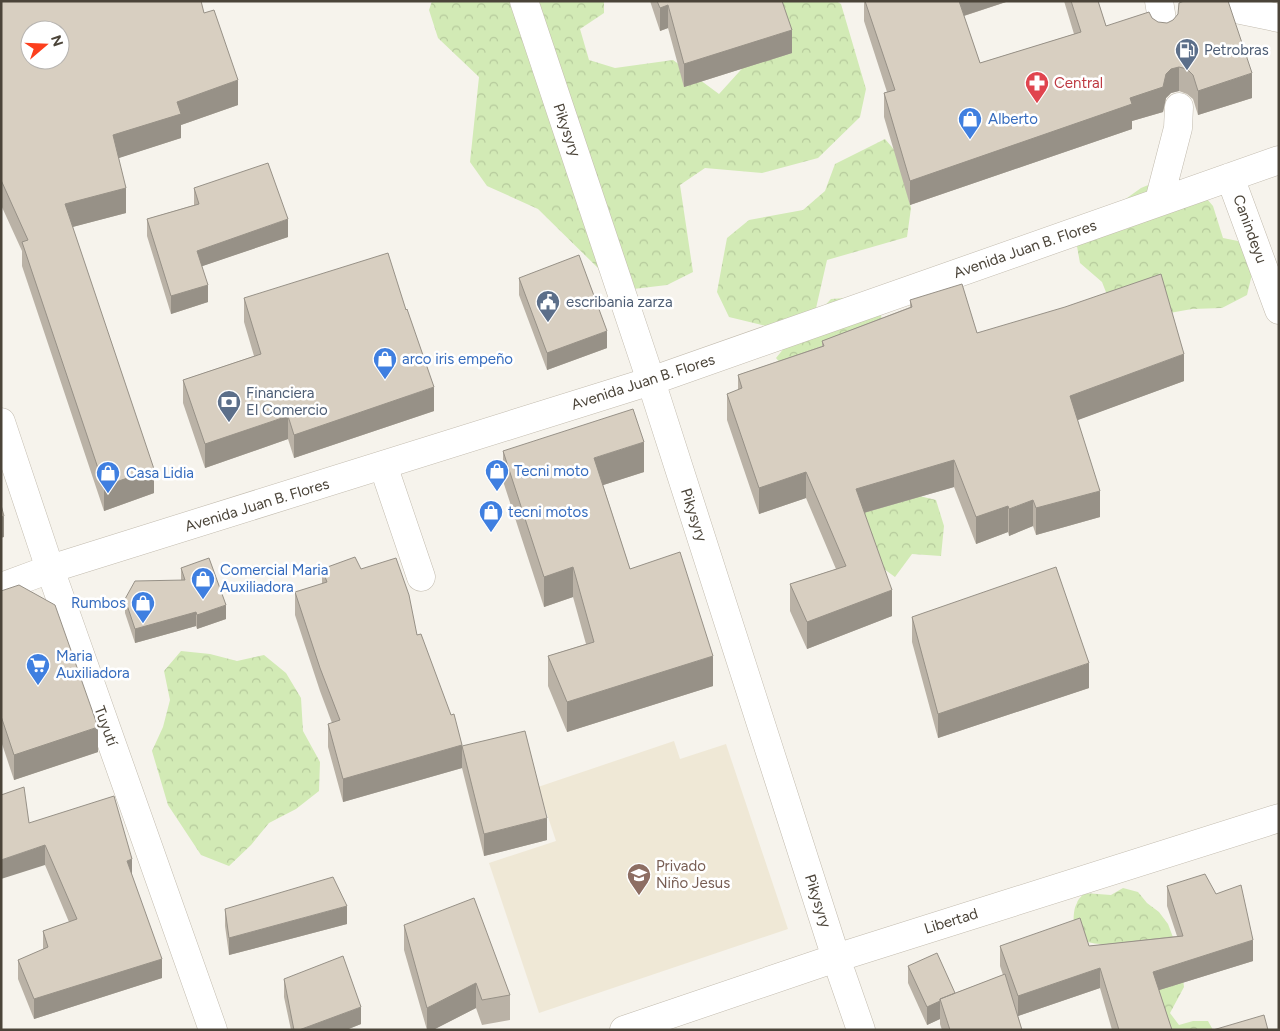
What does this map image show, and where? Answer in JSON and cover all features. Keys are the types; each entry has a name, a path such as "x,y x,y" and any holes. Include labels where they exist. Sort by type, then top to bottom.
{"street":[{"name":"Pikysyry","path":"524,1 651,381 836,958 861,1030"},
{"path":"1159,1 1164,32"},
{"path":"1197,1 1279,18"},
{"path":"1159,201 1178,128 1179,107"},
{"name":"Avenida Juan B. Flores","path":"1,587 50,569 651,381 1279,160"},
{"name":"Canindeyu","path":"1230,176 1279,310"},
{"name":"Tuyutí","path":"1,422 50,569 213,1030"},
{"path":"383,465 421,577"},
{"name":"Libertad","path":"624,1030 836,958 1279,818"}],"shaded area":[{"name":"Privado Niño Jesus","path":"674,741 680,759 726,744 788,929 539,1013 489,863 556,841 538,787"}],"green space":[{"path":"432,1 604,1 604,13 580,29 589,60 615,68 673,60 719,94 758,51 769,1 836,1 841,4 866,89 860,117 818,158 762,173 705,168 680,185 693,272 667,285 608,292 598,268 538,209 487,186 470,162 479,77 438,38 429,10"},
{"path":"885,139 897,153 911,208 907,237 827,260 814,317 831,299 859,297 881,315 887,345 907,493 936,500 944,526 941,556 912,554 895,577 873,561 793,378 776,358 794,336 786,331 729,317 717,292 727,238 749,220 803,210 825,191 835,164"},
{"path":"1165,178 1194,184 1213,206 1223,238 1238,241 1254,266 1247,295 1222,308 1192,309 1164,314 1113,310 1102,282 1080,263 1075,235 1141,188"},
{"path":"181,651 210,654 237,661 264,655 286,673 301,698 303,731 320,762 319,791 296,809 269,823 251,845 229,866 201,855 168,805 152,751 163,727 170,700 164,671"},
{"path":"1123,888 1138,892 1147,903 1159,912 1168,924 1180,956 1184,987 1170,1013 1179,1025 1193,1021 1208,1021 1213,1030 1147,1030 1108,944 1091,943 1078,936 1074,928 1074,911 1078,900 1084,893 1111,895"}],"building":[{"path":"1,1 201,1 204,13 214,10 238,80 177,102 181,114 113,135 126,188 65,204 154,469 104,486 22,242 28,240 1,180"},
{"path":"657,1 782,1 792,30 684,64 668,5 660,8"},
{"path":"865,1 959,1 980,63 1081,32 1071,1 1098,1 1106,26 1149,12 1152,18 1158,22 1167,23 1178,14 1179,3 1184,1 1228,1 1252,73 1198,91 1193,75 1187,69 1179,67 1171,69 1166,74 1163,87 1130,98 1132,104 910,181 884,93 895,90"},
{"path":"268,163 288,219 197,251 208,285 171,296 147,219 199,204 194,188"},
{"path":"388,253 434,387 294,435 288,416 205,444 183,380 261,354 244,298"},
{"path":"579,255 607,331 547,353 519,278"},
{"path":"1161,274 1184,354 1070,396 1100,491 1036,508 1033,500 1009,509 1008,506 976,517 954,460 856,489 892,590 807,622 790,584 846,566 806,472 759,488 727,394 742,388 738,375 824,346 822,341 912,307 910,300 962,284 977,333 1065,307"},
{"path":"633,409 644,442 594,458 630,569 680,552 713,656 567,702 548,656 594,642 573,567 544,577 503,451"},
{"path":"1,505 4,516 1,517"},
{"path":"355,557 361,569 396,558 409,595 417,635 421,634 451,715 454,714 462,745 343,779 328,724 340,720 320,668 295,592 327,582 322,569"},
{"path":"209,558 226,605 197,615 196,612 135,629 125,599 135,581 185,580 181,568"},
{"path":"1056,567 1089,663 938,714 912,617"},
{"name":"Maria Auxiliadora","path":"19,585 55,605 98,727 14,755 1,716 1,591"},
{"path":"525,731 547,818 484,834 462,746"},
{"path":"24,787 29,823 114,796 132,859 127,861 162,959 34,999 18,960 48,947 43,931 77,919 45,845 1,860 1,795"},
{"path":"1205,874 1216,894 1241,885 1253,940 1153,972 1172,1030 1119,1030 1100,968 1018,996 1000,946 1080,918 1089,946 1183,936 1167,886"},
{"path":"333,877 347,906 229,938 225,909"},
{"path":"474,898 510,995 482,1000 476,983 427,1008 404,925"},
{"path":"937,953 955,993 927,1007 908,966"},
{"path":"343,956 361,1007 299,1030 294,1030 284,979"},
{"path":"1005,974 1022,1030 950,1030 940,999"},
{"path":"1264,1015 1268,1030 1213,1030"}],"place":[{"name":"Petrobras","path":"1187,71"},
{"name":"Central","path":"1037,104"},
{"name":"Alberto","path":"970,140"},
{"name":"escribania zarza","path":"548,323"},
{"name":"arco iris empeño","path":"385,380"},
{"name":"Financiera El Comercio","path":"229,423"},
{"name":"Tecni moto","path":"497,492"},
{"name":"Casa Lidia","path":"108,494"},
{"name":"tecni motos","path":"491,533"},
{"name":"Comercial Maria Auxiliadora","path":"203,600"},
{"name":"Rumbos","path":"143,624"},
{"name":"Maria Auxiliadora","path":"38,686"},
{"name":"Privado Niño Jesus","path":"639,896"}]}
